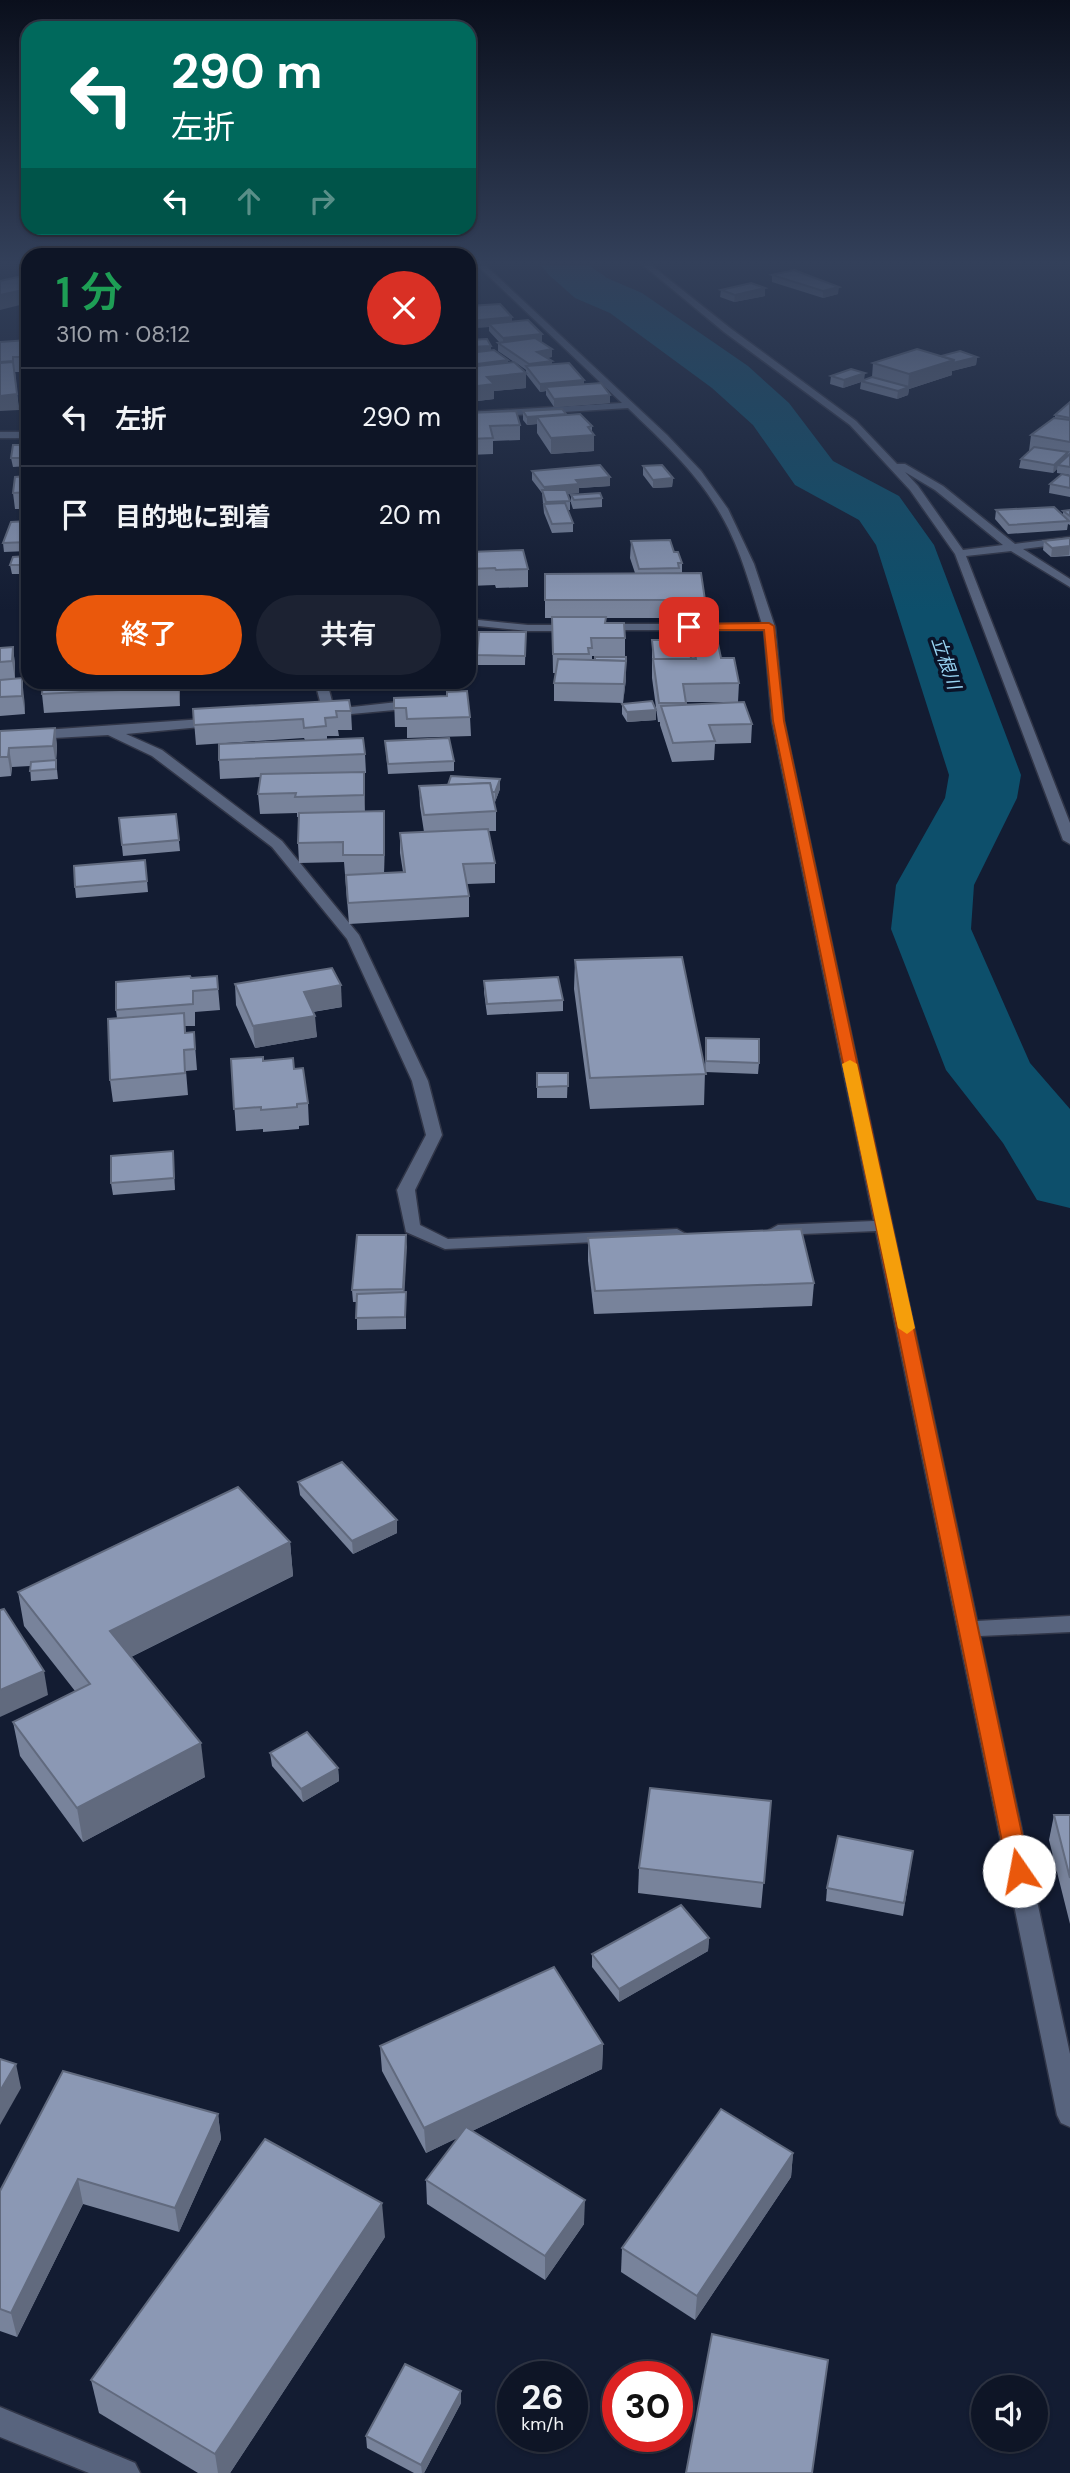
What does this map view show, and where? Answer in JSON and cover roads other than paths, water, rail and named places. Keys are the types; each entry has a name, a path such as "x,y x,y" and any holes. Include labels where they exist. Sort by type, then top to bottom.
{"street":[{"path":"605,380 697,473 723,509 749,564 769,626 778,721 1070,2115"},
{"path":"795,380 853,423 887,458 914,488 960,554 1070,840"},
{"path":"476,415 632,405"},
{"path":"0,435 21,435"},
{"path":"887,458 939,488 1012,547 1070,584"},
{"path":"960,554 1070,540"},
{"path":"476,623 528,628 582,628"},
{"path":"595,627 769,626"},
{"path":"323,689 329,713"},
{"path":"302,715 432,702"},
{"path":"0,737 110,732 233,721"},
{"path":"110,732 158,753 276,844 355,939 420,1081 435,1135 406,1190 412,1228 445,1244 691,1234"},
{"path":"760,1231 883,1226"},
{"path":"968,1629 1066,1624"},
{"path":"0,2422 125,2473"}],"waterway":[{"name":"立根川","path":"734,380 771,414 814,473 879,508 905,545 985,775 981,798 935,885 931,929 990,1070 1043,1134 1070,1180"}]}
